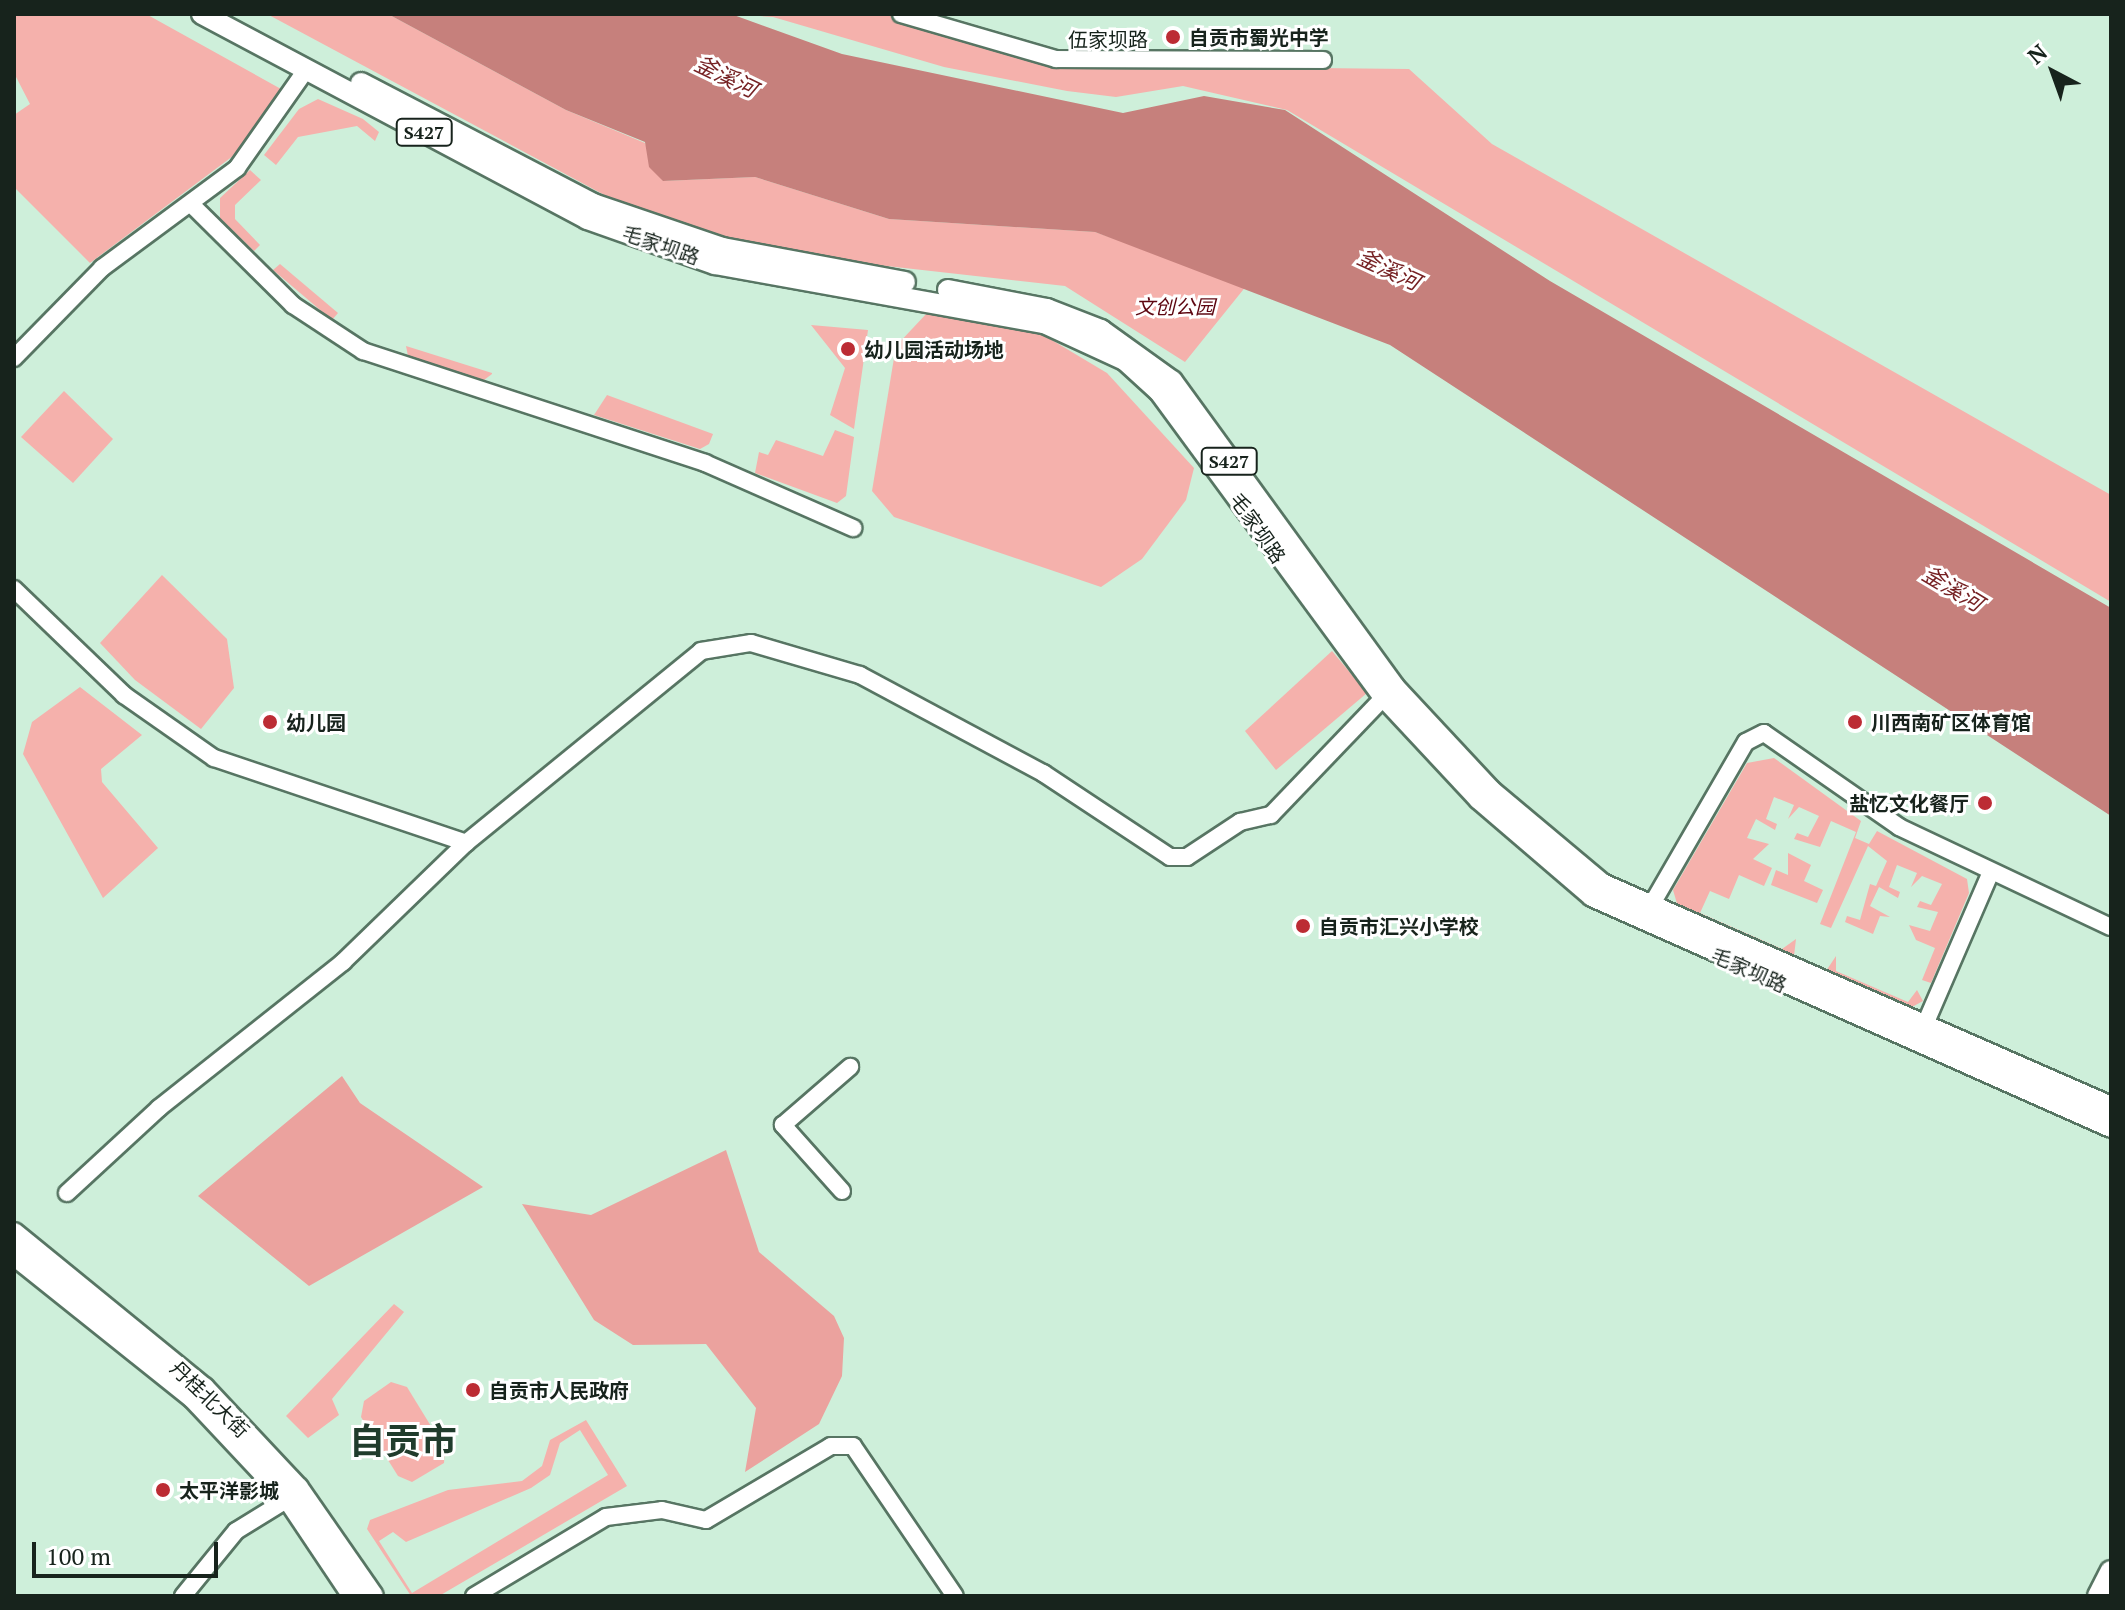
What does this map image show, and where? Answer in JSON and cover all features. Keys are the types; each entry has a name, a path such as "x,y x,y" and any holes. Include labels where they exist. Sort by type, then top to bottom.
{"main road":[{"name":"毛家坝路","path":"202,14 587,219 715,264 1044,323 1125,360 1159,391 1384,697 1479,799 1592,896 2111,1127"},
{"name":"毛家坝路","path":"228,14 593,204 722,248 1047,309 1135,349 1172,381 1405,699 1555,850 1649,909 2111,1107"},
{"name":"丹桂北大街","path":"14,1233 204,1388 298,1488 373,1596"},
{"name":"丹桂北大街","path":"14,1255 193,1398 288,1499 353,1596"},
{"path":"2098,1596 2111,1571"}],"street":[{"name":"伍家坝路","path":"901,14 1056,59 1323,60"},
{"path":"14,358 102,268 192,205 261,143 306,70"},
{"path":"192,205 293,305 363,351 705,463 853,528"},
{"path":"14,589 124,695 214,758 466,843"},
{"path":"67,1193 159,1108 326,977 466,843 679,664 729,643 860,675 1043,773 1170,857 1187,857 1240,822 1271,815 1384,697"},
{"path":"1649,909 1746,742 1764,733 1899,827 1990,874 2111,927"},
{"path":"1923,1029 1990,874"},
{"path":"842,1191 783,1125 850,1067"},
{"path":"474,1596 606,1517 662,1510 706,1520 831,1446 853,1446 955,1596"},
{"path":"183,1596 236,1531 288,1499"}],"green space":[{"path":"14,14 146,14 281,89 233,156 90,263 14,187 14,115 30,104 14,73"},
{"name":"文创公园","path":"267,14 388,14 566,110 645,143 663,181 755,177 889,219 1095,232 1247,285 1185,362 1065,286 833,260 723,239 610,198"},
{"path":"732,14 886,14 1051,65 1409,69 1492,144 2111,495 2111,602 1287,110 1183,86 1116,97 1067,91 944,67 773,17"},
{"path":"318,99 363,119 379,132 375,141 357,126 298,137 276,165 264,155 299,109"},
{"path":"250,170 261,180 235,205 235,219 260,245 254,251 220,218 220,198"},
{"path":"280,264 338,313 332,320 273,270"},
{"path":"928,312 1040,333 1107,373 1194,468 1186,500 1142,559 1101,587 894,517 872,491 896,346"},
{"name":"幼儿园活动场地","path":"811,325 868,330 854,429 830,415 845,368"},
{"path":"406,346 492,374 484,380 408,356"},
{"path":"64,391 113,439 73,483 21,437"},
{"path":"607,395 713,434 709,444 700,449 594,415"},
{"path":"835,430 854,437 846,496 837,503 755,473 759,452 768,455 776,440 823,456"},
{"path":"162,575 227,639 234,688 201,729 135,680 100,643"},
{"path":"1332,651 1367,693 1276,770 1245,731"},
{"path":"80,687 142,735 101,769 102,782 158,848 103,898 23,754 32,722"},
{"path":"1774,758 1861,821 1855,838 1869,844 1877,831 1967,879 1969,893 1931,983 1922,980 1935,948 1916,940 1909,925 1930,931 1938,912 1917,907 1920,901 1931,905 1942,884 1922,876 1911,887 1917,873 1897,865 1889,887 1900,892 1898,898 1879,887 1870,906 1890,917 1880,916 1873,934 1845,922 1847,916 1860,920 1870,884 1876,886 1887,861 1868,846 1831,928 1820,924 1856,832 1831,821 1820,847 1794,839 1797,833 1808,837 1819,816 1799,807 1788,819 1794,805 1774,797 1766,819 1777,824 1775,830 1756,819 1747,838 1769,844 1753,859 1772,868 1764,886 1739,875 1729,899 1710,891 1700,913 1782,949 1796,939 1794,956 1678,907 1673,890 1747,763"},
{"path":"1788,853 1811,865 1804,881 1823,890 1817,903 1771,885 1776,870 1788,875"},
{"path":"1836,956 1836,971 1908,1002 1917,990 1923,1001 1912,1007 1826,971"},
{"path":"394,1304 404,1312 332,1399 339,1415 308,1438 286,1416"},
{"path":"391,1382 407,1387 445,1449 444,1463 412,1482 398,1476 361,1417 364,1401"},
{"path":"586,1420 627,1486 439,1596 411,1596 367,1529 370,1520 448,1490 522,1481 542,1466 550,1440","holes":["580,1430 608,1475 412,1593 379,1541 393,1532 406,1542 531,1488 550,1475 560,1443"]}],"shaded area":[{"path":"342,1076 360,1103 483,1187 309,1286 198,1196"},
{"path":"726,1150 759,1252 834,1316 844,1338 842,1376 819,1424 745,1472 756,1408 706,1344 633,1345 594,1320 522,1204 591,1215"}],"water":[{"name":"釜溪河","path":"388,14 731,14 842,54 1123,113 1204,96 1285,110 1550,281 2111,608 2111,816 1390,345 1095,232 889,219 755,177 663,181 649,167 645,142 566,110"}],"place":[{"name":"自贡市蜀光中学","path":"1173,37"},
{"name":"幼儿园活动场地","path":"848,349"},
{"name":"幼儿园","path":"270,722"},
{"name":"川西南矿区体育馆","path":"1855,722"},
{"name":"盐忆文化餐厅","path":"1985,803"},
{"name":"自贡市汇兴小学校","path":"1303,926"},
{"name":"自贡市人民政府","path":"473,1390"},
{"name":"太平洋影城","path":"163,1490"}],"district":[{"name":"自贡市","path":"403,1441"}]}
